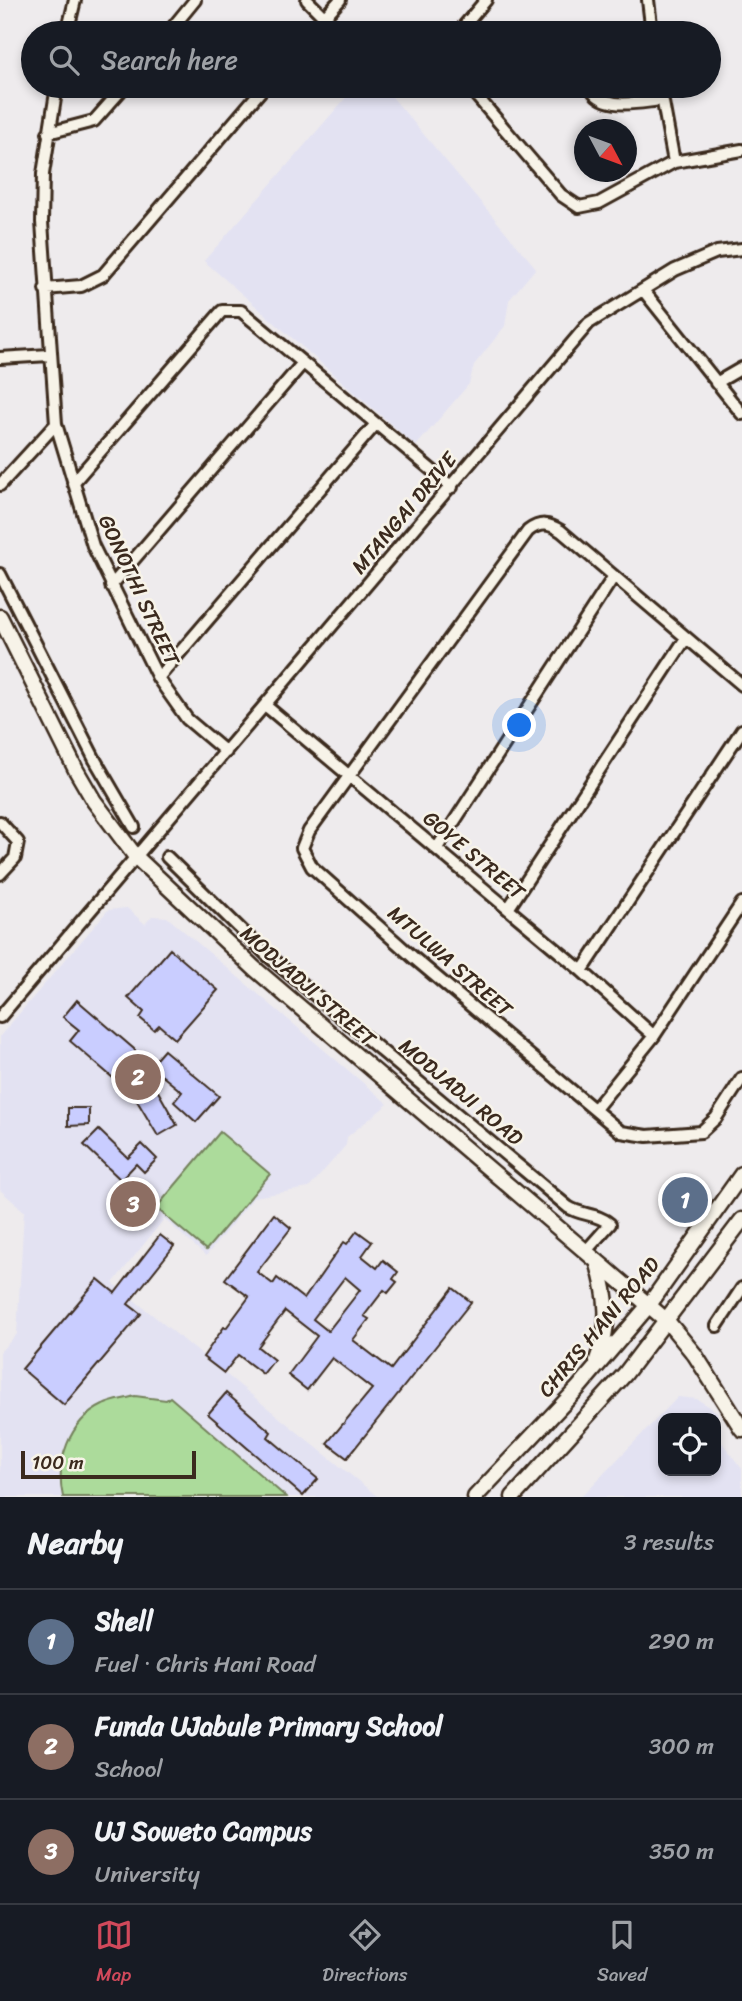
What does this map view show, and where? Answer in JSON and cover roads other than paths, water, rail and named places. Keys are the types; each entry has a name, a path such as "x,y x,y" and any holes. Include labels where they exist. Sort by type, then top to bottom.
{"street":[{"path":"70,21 75,0"},
{"path":"178,21 195,0"},
{"path":"307,0 324,17"},
{"path":"320,21 340,0"},
{"path":"468,21 486,0"},
{"path":"648,0 651,21"},
{"name":"GONOTHI STREET","path":"55,98 48,133 42,222 49,355 56,424 93,546 158,678 187,719 226,752"},
{"path":"48,133 94,121 114,98"},
{"path":"45,289 81,286 103,275 255,98"},
{"path":"478,98 561,195 579,207 599,203 674,162 742,150"},
{"path":"598,98 609,103 662,100 674,162"},
{"name":"MTANGAI DRIVE","path":"0,1017 589,323 695,261 717,252 742,249"},
{"path":"643,290 742,414"},
{"path":"73,483 222,311 232,309 241,311 302,365 452,486"},
{"path":"0,358 49,355"},
{"path":"111,586 302,365"},
{"path":"716,383 742,368"},
{"path":"0,485 56,424"},
{"path":"158,678 375,425"},
{"path":"350,774 528,531 547,524 561,531 742,685"},
{"path":"0,574 94,760 134,827"},
{"path":"437,848 614,576"},
{"name":"MODJADJI STREET","path":"0,617 76,770 94,801 136,857 254,968 667,1321 695,1356 742,1429"},
{"path":"508,909 686,638"},
{"name":"GOYE STREET","path":"266,706 582,971 654,1036"},
{"path":"582,971 742,730"},
{"path":"76,770 94,760"},
{"name":"MTULWA STREET","path":"350,774 309,831 302,848 306,860 415,959 595,1109"},
{"path":"0,822 18,842 15,858 0,874"},
{"name":"MODJADJI ROAD","path":"167,857 266,954 568,1207 576,1213 602,1218 610,1224 586,1251"},
{"path":"742,903 654,1036 595,1109 627,1134 694,1135 710,1125 742,1078"},
{"path":"254,968 266,954"},
{"name":"CHRIS HANI ROAD","path":"475,1497 649,1305 742,1174"},
{"path":"513,1497 625,1374 742,1220"},
{"path":"592,1371 607,1324 606,1293 597,1261"},
{"path":"717,1326 742,1288"}],"place":[{"name":"Funda UJabule Primary School","path":"138,1077"},
{"name":"Shell","path":"685,1200"},
{"name":"UJ Soweto Campus","path":"133,1204"}]}
